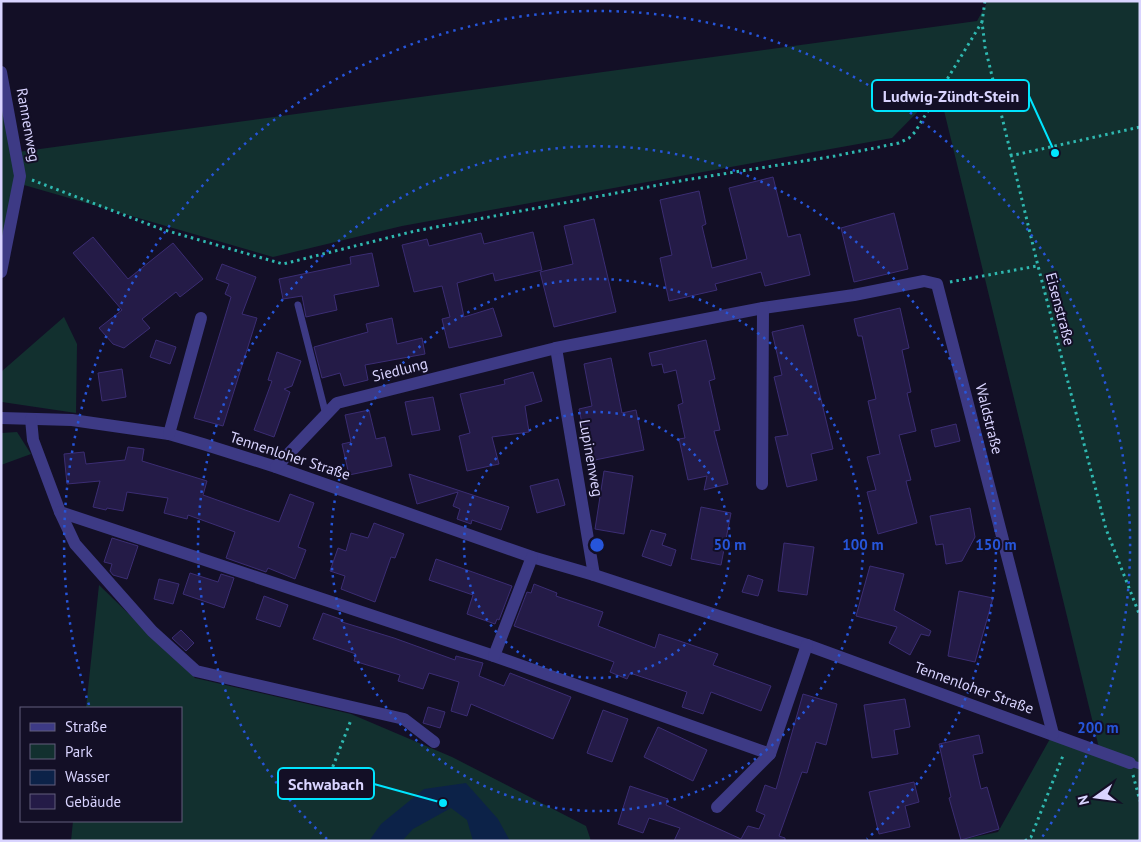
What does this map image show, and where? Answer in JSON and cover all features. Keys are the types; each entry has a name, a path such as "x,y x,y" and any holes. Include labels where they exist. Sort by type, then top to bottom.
{"street":[{"name":"Rannenweg","path":"1,72 20,176 1,272"},
{"path":"556,348 763,308 854,296 924,282 937,284"},
{"name":"Waldstraße","path":"937,284 1053,734"},
{"path":"762,484 763,308"},
{"path":"169,434 201,318"},
{"name":"Siedlung","path":"276,467 337,403 556,348"},
{"name":"Lupinenweg","path":"556,348 594,574"},
{"name":"Tennenloher Straße","path":"1,418 72,420 169,434 276,467 532,557 594,574 807,645 1135,764"},
{"path":"31,419 33,440 60,512 75,544 152,631 196,672 404,719 434,742"},
{"path":"60,512 494,656 770,754"},
{"path":"494,656 532,557"},
{"path":"717,807 770,754 807,645"}],"lane":[{"path":"298,305 326,415"}],"path":[{"name":"Eisenstraße","path":"985,1 982,22 985,47 1010,156 1106,529 1140,616"},
{"path":"20,176 162,229 283,264 415,231 685,180 835,156 899,143 909,138 915,132 982,22"},
{"path":"1010,156 1140,127"},
{"path":"937,284 1038,266"},
{"path":"328,779 355,708"},
{"path":"1025,841 1031,837 1069,740"},
{"path":"1135,764 1140,801"}],"green space":[{"path":"988,1 1140,1 1140,841 956,841 998,832 1051,737 1100,752 939,90 892,138 402,226 273,257 17,183 1,254 1,83 18,152 977,21"},
{"path":"64,317 77,344 76,413 2,402 1,372"},
{"path":"17,432 31,454 1,465 1,433"},
{"path":"99,585 195,678 351,714 452,757 586,826 591,841 71,841 73,822 182,822 182,707 86,707"}],"water":[{"path":"466,783 498,819 510,841 473,841 467,820 451,808 413,829 402,841 369,841 381,824 424,789"}],"building":[{"path":"773,177 788,237 800,234 810,275 765,286 761,272 715,284 717,290 669,301 660,258 672,255 660,200 699,191 706,224 702,226 712,268 747,259 729,188"},
{"path":"894,213 908,269 854,282 841,228"},
{"path":"594,219 616,312 554,327 540,272 573,264 564,226"},
{"path":"533,232 542,270 495,281 493,273 457,283 464,317 493,308 502,336 449,348 442,319 450,317 442,286 414,292 402,245 427,239 429,246 481,233 484,244"},
{"path":"93,237 128,279 173,243 203,279 180,297 176,292 142,319 150,328 124,348 113,344 99,328 122,310 73,253"},
{"path":"372,253 379,286 334,295 337,310 306,317 302,296 283,299 279,279 351,264 350,257"},
{"path":"222,264 256,277 242,314 257,318 223,426 194,418 231,297 225,294 229,284 216,279"},
{"path":"900,308 909,348 902,350 911,392 907,393 916,431 899,435 911,480 906,481 917,523 878,534 867,492 876,490 867,457 880,454 868,401 876,399 862,336 858,336 854,319"},
{"path":"392,318 397,344 422,338 425,354 365,365 368,380 344,386 340,373 322,378 314,347 368,332 366,324"},
{"path":"803,325 833,449 811,454 817,480 787,487 775,437 788,435 774,377 782,375 772,332"},
{"path":"156,340 176,347 170,364 150,357"},
{"path":"706,340 715,379 709,381 720,430 714,431 728,484 704,490 707,476 688,480 679,439 685,438 678,405 683,403 676,370 664,373 662,364 652,366 649,353"},
{"path":"277,352 301,361 292,386 284,389 290,392 274,437 254,430 272,381 268,380"},
{"path":"611,358 622,413 636,410 644,450 590,461 579,409 592,406 584,364"},
{"path":"122,369 126,397 102,401 98,373"},
{"path":"533,372 542,401 525,406 529,432 492,437 499,464 467,471 459,436 470,433 460,394 505,384 504,380"},
{"path":"433,397 440,430 412,435 405,402"},
{"path":"369,410 376,439 385,437 392,466 349,475 342,444 351,442 345,415"},
{"path":"956,424 960,441 935,447 931,430"},
{"path":"128,447 144,449 142,461 207,481 203,495 279,522 290,494 314,503 298,547 306,550 295,579 268,568 266,572 226,558 235,532 188,515 187,519 164,513 168,498 127,492 123,511 107,508 106,510 93,507 100,481 67,484 64,454 84,452 86,464 125,460"},
{"path":"604,471 633,476 624,534 595,529"},
{"path":"409,474 509,507 501,530 472,520 471,524 457,519 460,509 453,506 458,492 417,504"},
{"path":"558,479 565,505 537,513 530,486"},
{"path":"701,507 731,513 721,565 691,559"},
{"path":"970,508 975,537 962,561 946,564 943,544 936,545 930,516"},
{"path":"374,523 404,534 395,558 391,557 375,602 341,589 345,576 330,571 338,548 346,551 351,533 368,538"},
{"path":"651,530 666,534 662,545 676,550 671,566 642,556"},
{"path":"112,538 138,546 127,579 113,575 110,571 112,564 104,562"},
{"path":"784,543 814,547 807,595 778,591"},
{"path":"436,559 512,586 499,620 497,619 495,624 467,614 473,595 429,580"},
{"path":"870,566 904,574 894,610 931,631 929,636 921,634 910,655 889,643 897,627 856,616"},
{"path":"190,573 218,582 221,574 234,578 224,608 183,594"},
{"path":"748,575 763,580 758,596 742,592"},
{"path":"159,579 179,584 173,604 154,599"},
{"path":"534,584 557,593 556,596 603,612 598,626 655,648 659,634 718,654 713,665 771,686 761,711 711,692 703,714 682,707 687,692 630,673 627,679 610,672 614,662 514,626 527,592 531,593"},
{"path":"959,591 993,598 975,662 948,656"},
{"path":"264,596 288,605 280,627 256,619"},
{"path":"323,613 343,620 342,622 455,660 456,656 483,663 479,676 504,686 510,673 571,697 553,739 471,704 467,716 451,711 459,682 429,673 423,689 398,681 400,675 354,661 356,654 313,639"},
{"path":"181,630 194,643 186,651 172,638"},
{"path":"803,694 837,704 826,745 816,742 807,773 802,772 779,836 785,838 785,841 674,841 680,828 649,818 643,833 618,824 630,786 668,799 666,805 741,839 748,826 759,829 765,815 756,811 765,785 776,789"},
{"path":"905,699 910,727 894,730 898,754 872,758 864,705"},
{"path":"428,707 445,712 440,728 423,723"},
{"path":"603,710 628,719 612,762 587,753"},
{"path":"658,727 707,750 693,781 644,757"},
{"path":"979,735 983,753 973,755 981,789 987,787 999,829 961,840 949,798 951,797 939,744"},
{"path":"914,782 919,802 905,806 910,827 879,834 869,792"}],"place":[{"name":"Ludwig-Zündt-Stein","path":"1055,153"},
{"name":"Schwabach","path":"443,803"}]}
